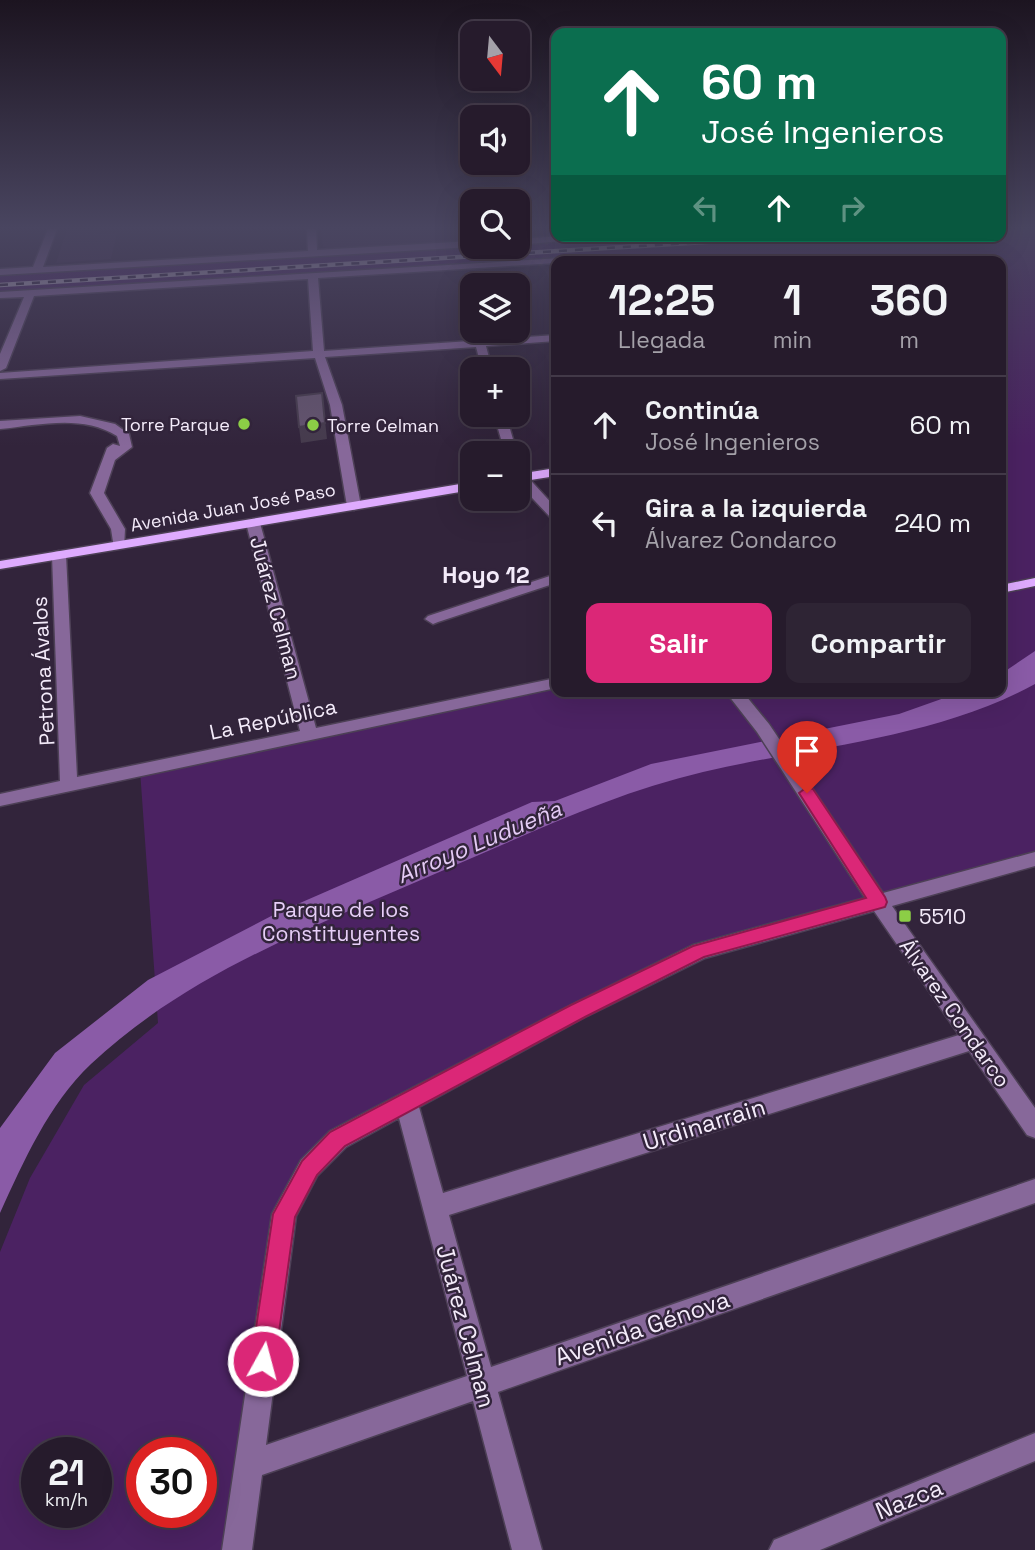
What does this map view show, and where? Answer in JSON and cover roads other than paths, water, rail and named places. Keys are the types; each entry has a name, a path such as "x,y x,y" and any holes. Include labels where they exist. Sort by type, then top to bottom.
{"main road":[{"path":"530,475 551,473"},
{"name":"Avenida Juan José Paso","path":"0,565 460,488"},
{"path":"1006,588 1035,582"}],"street":[{"path":"0,368 27,301"},
{"path":"315,301 319,354 336,405 354,506"},
{"path":"530,340 551,338"},
{"path":"0,376 480,343 484,357"},
{"path":"0,425 89,420 118,430 126,443 125,449 113,457 97,486 97,493 117,529 119,545"},
{"path":"530,489 551,509"},
{"name":"Juárez Celman","path":"253,523 309,734"},
{"name":"Petrona Ávalos","path":"59,555 69,785"},
{"path":"433,619 551,580"},
{"name":"La República","path":"0,800 551,684"},
{"name":"Álvarez Condarco","path":"738,697 793,771 878,902 1035,1127"},
{"path":"237,1550 284,1214 309,1168 338,1139 578,1011 700,951 1035,859"},
{"name":"Urdinarrain","path":"434,1208 974,1040"},
{"name":"Juárez Celman","path":"406,1102 527,1550"},
{"name":"Avenida Génova","path":"250,1465 1035,1191"},
{"name":"Nazca","path":"784,1550 1035,1447"}],"water":[{"name":"Arroyo Ludueña","path":"1035,651 1035,684 996,703 915,729 703,772 637,791 540,829 258,952 171,1002 130,1031 91,1064 62,1097 38,1134 0,1213 0,1128 55,1053 148,980 277,913 532,802 555,801 651,764 899,714 947,697 1006,697 1006,671"}],"place":[{"name":"Torre Parque","path":"244,424"},
{"name":"Torre Celman","path":"313,425"},
{"name":"5510","path":"905,916"}],"district":[{"name":"Hoyo 12","path":"486,575"}],"park label":[{"name":"Parque de los Constituyentes","path":"341,921"}]}
